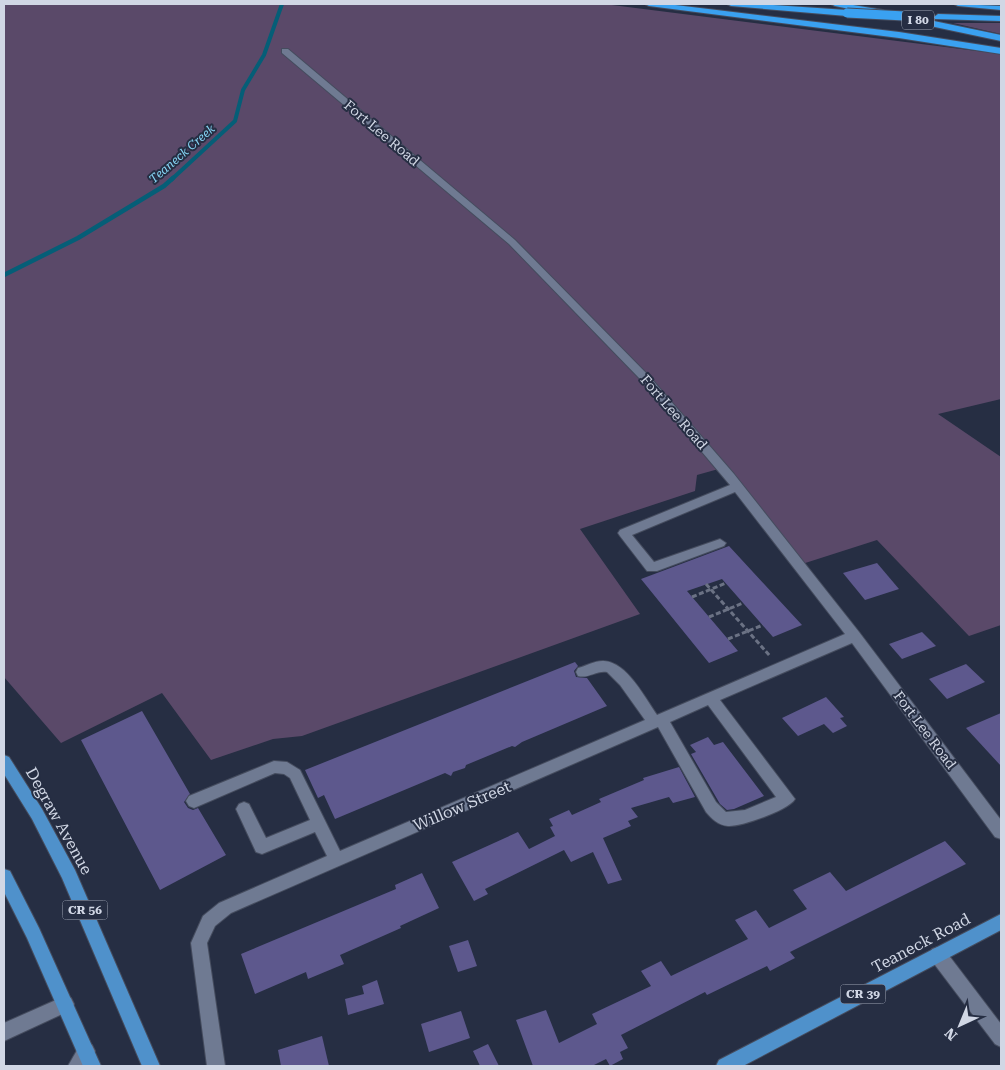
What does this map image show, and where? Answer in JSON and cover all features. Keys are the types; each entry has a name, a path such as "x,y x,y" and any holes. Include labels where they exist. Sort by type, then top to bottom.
{"highway":[{"path":"649,4 891,34 1001,51"},
{"path":"731,4 847,13 1001,19"},
{"name":"I 80","path":"835,4 1001,38"},
{"path":"958,4 1001,8"}],"main road":[{"name":"Degraw Avenue","path":"4,761 69,874 151,1066"},
{"path":"4,876 65,1004 85,1061"},
{"name":"Teaneck Road","path":"725,1066 1001,922"}],"street":[{"name":"Fort Lee Road","path":"285,51 512,242 645,378 734,482 854,636 1001,832"},
{"path":"720,543 652,568 624,533 734,482"},
{"name":"Willow Street","path":"216,1066 199,943 209,922 225,908 854,636"},
{"path":"582,672 599,666 610,667 621,675 657,721 711,807 722,818 729,820 743,817 787,799 711,698"},
{"path":"194,801 274,767 287,768 295,774 337,860"},
{"path":"244,809 262,847 319,823"},
{"path":"938,955 1001,1038"},
{"path":"4,1032 65,1004"}],"path":[{"path":"692,596 726,583"},
{"path":"706,584 780,668"},
{"path":"709,617 743,603"},
{"path":"728,639 763,625"}],"shaded area":[{"path":"4,4 604,4 1001,54 1001,399 938,414 1001,457 1001,625 969,636 877,540 799,565 722,468 697,475 695,491 580,529 640,614 302,736 273,739 211,760 162,693 61,743 4,677"},
{"path":"953,23 1001,23 1001,34"}],"building":[{"path":"729,546 802,625 773,637 722,579 687,591 738,651 709,663 641,579"},
{"path":"877,563 899,589 865,600 843,573"},
{"path":"922,632 936,646 902,659 889,644"},
{"path":"575,662 578,666 574,671 576,677 587,678 607,706 522,742 515,747 512,746 466,765 465,768 453,772 451,776 445,773 335,819 324,795 318,798 305,770"},
{"path":"966,664 985,682 947,699 929,679"},
{"path":"826,697 844,717 840,718 847,726 833,733 824,724 798,736 782,718"},
{"path":"142,711 190,794 184,802 188,808 193,810 198,808 226,855 160,890 81,740"},
{"path":"1001,713 1001,766 966,728"},
{"path":"708,737 714,745 723,742 764,796 734,809 727,810 720,804 691,754 696,752 690,745"},
{"path":"679,767 695,797 673,803 669,797 631,808 638,817 628,821 631,826 603,838 622,880 608,884 593,852 571,862 564,850 485,889 488,894 474,901 452,862 518,832 529,849 555,836 550,827 553,826 549,819 569,810 572,815 601,802 599,799 644,780 643,778"},
{"path":"945,841 966,864 790,952 795,958 770,971 767,966 707,995 705,992 621,1035 628,1048 620,1052 623,1059 610,1066 606,1059 592,1066 533,1066 516,1020 546,1010 559,1043 597,1024 592,1014 651,986 641,971 661,961 671,976 748,939 735,920 756,910 769,928 807,909 793,890 830,872 846,891"},
{"path":"422,873 439,908 400,926 401,928 340,955 344,964 308,979 306,972 255,994 241,954 396,889 395,885"},
{"path":"468,940 477,966 458,972 449,946"},
{"path":"377,980 384,1004 348,1015 345,999 364,994 362,986"},
{"path":"461,1011 470,1038 429,1052 421,1024"},
{"path":"322,1036 329,1066 281,1066 278,1050"},
{"path":"488,1044 499,1066 480,1066 473,1051"}],"waterway":[{"name":"Teaneck Creek","path":"171,180 235,121 243,90 264,55 282,4"},
{"name":"Teaneck Creek","path":"4,275 78,238 164,186 173,178"}]}
